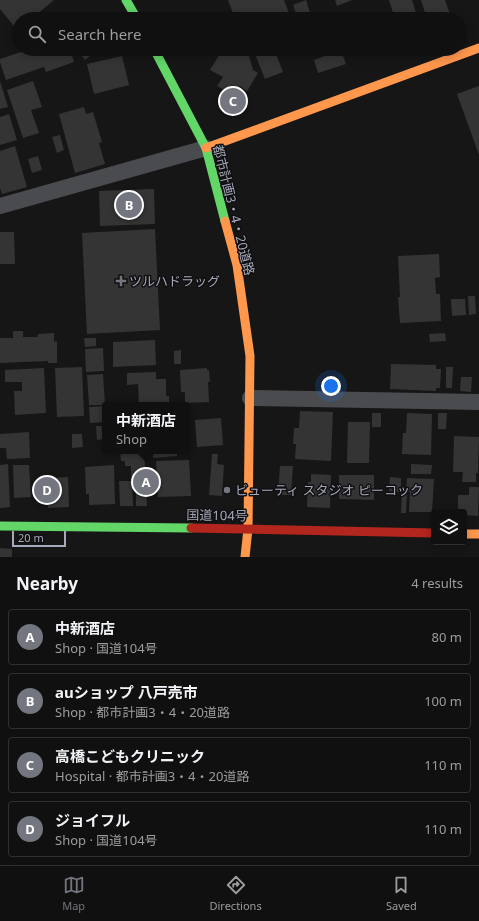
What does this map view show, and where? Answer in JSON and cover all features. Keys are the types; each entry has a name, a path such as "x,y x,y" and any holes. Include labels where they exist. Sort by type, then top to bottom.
{"main road":[{"path":"126,0 133,12"},
{"path":"467,52 479,48"},
{"name":"都市計画3・4・20道路","path":"158,56 206,148 238,265 250,356 248,528 245,557"},
{"path":"206,148 457,56"},
{"name":"国道104号","path":"0,526 248,528 431,533"},
{"path":"467,534 479,534"}],"street":[{"path":"0,206 206,148"},
{"path":"250,398 479,402"}],"building":[{"path":"0,0 54,0 39,12 12,12 12,24 0,9"},
{"path":"228,0 284,0 288,12 232,12"},
{"path":"306,0 310,12 296,12 293,5"},
{"path":"335,0 352,0 337,6"},
{"path":"389,0 412,0 416,12 393,12"},
{"path":"421,0 445,0 449,12 425,12"},
{"path":"12,55 72,56 74,62 46,72 44,67 6,80 0,59"},
{"path":"82,56 90,56 85,60"},
{"path":"122,56 129,85 94,94 87,64"},
{"path":"219,56 249,56 253,70 258,73 247,91 239,86 233,95 217,86 223,77 210,70"},
{"path":"256,56 277,56 283,72 265,79"},
{"path":"325,56 343,56 346,64 318,73 314,60"},
{"path":"0,81 8,107 0,109"},
{"path":"33,81 42,107 31,110 39,133 23,138 7,90"},
{"path":"479,86 479,155 457,94"},
{"path":"84,107 86,114 93,112 102,142 99,143 105,164 75,173 59,114"},
{"path":"9,114 17,140 0,145 0,117"},
{"path":"60,135 64,150 57,153 52,137"},
{"path":"15,146 27,187 2,194 0,188 0,151"},
{"path":"38,156 42,170 32,173 28,159"},
{"path":"154,189 155,224 100,226 99,191"},
{"name":"ツルハドラッグ","path":"155,229 160,330 87,334 82,233"},
{"path":"0,232 14,232 15,264 0,264"},
{"path":"439,254 440,277 435,278 436,294 440,294 441,321 400,323 398,297 400,297 398,256"},
{"path":"468,296 475,296 476,314 469,315"},
{"path":"451,299 465,299 466,315 452,316"},
{"path":"13,331 23,331 23,337 38,337 38,334 54,333 54,342 57,341 57,363 48,363 48,361 0,363 0,338 13,338"},
{"path":"445,333 446,341 430,342 429,334"},
{"path":"84,338 96,338 96,346 85,347"},
{"path":"155,340 156,365 113,367 113,342"},
{"path":"103,348 104,371 86,372 85,349"},
{"path":"181,350 181,364 174,364 174,351"},
{"path":"391,364 436,365 436,369 441,369 440,388 436,388 436,391 390,389"},
{"path":"82,367 84,416 57,417 55,368"},
{"path":"446,367 453,367 452,388 446,388"},
{"path":"44,368 46,413 15,415 14,391 22,391 22,382 5,382 5,370"},
{"path":"207,368 207,370 209,370 209,402 185,402 185,392 181,392 180,370"},
{"path":"156,372 156,379 166,379 166,396 169,396 169,402 139,402 138,384 127,385 127,373"},
{"path":"103,374 105,402 102,402 102,405 89,405 87,375"},
{"path":"461,377 472,377 471,392 460,391"},
{"path":"102,406 102,422 90,423 89,407"},
{"path":"300,411 333,412 331,461 295,459 296,444 293,444 294,428 299,428"},
{"path":"372,413 381,413 381,427 372,427"},
{"path":"407,413 432,414 431,455 402,454 403,433 406,433"},
{"path":"438,413 447,413 446,429 438,429"},
{"path":"221,418 223,445 197,447 195,420"},
{"path":"348,422 370,422 369,463 347,463"},
{"path":"96,426 102,426 102,439 97,440"},
{"path":"29,432 30,458 7,459 6,448 0,448 0,434"},
{"path":"72,434 82,434 83,447 72,448"},
{"path":"454,436 479,437 478,473 476,473 476,482 462,482 463,472 453,472"},
{"path":"120,454 144,454 146,478 131,479 131,466 125,466 125,461 121,461"},
{"path":"153,454 177,454 177,456 153,458"},
{"path":"212,454 218,454 217,464 224,465 222,496 209,495"},
{"path":"189,460 191,496 158,497 156,461"},
{"path":"8,464 10,507 0,508 0,465"},
{"path":"411,464 432,465 431,474 411,474"},
{"path":"13,465 29,465 31,497 14,498"},
{"path":"114,465 115,504 89,505 89,494 86,494 85,467"},
{"path":"280,466 293,466 291,495 278,495"},
{"path":"311,474 331,475 330,508 307,507 308,482 311,482"},
{"path":"339,475 374,475 374,500 339,499"},
{"path":"68,477 69,507 48,508 47,478"},
{"path":"390,477 401,478 401,492 389,491"},
{"path":"407,478 434,479 431,512 409,512 410,492 406,491"},
{"path":"119,481 132,481 133,506 120,506"},
{"path":"146,482 147,506 136,506 136,483"},
{"path":"469,487 479,487 478,516 467,515 467,509 458,509 458,495 469,495"},
{"path":"402,493 407,493 406,513 401,513"},
{"path":"0,548 12,549 12,557 0,557"}],"traffic: fast":[{"path":"126,0 133,12"},
{"path":"158,56 206,148 225,221"},
{"path":"0,526 191,528"}],"traffic: slow":[{"path":"467,52 479,48"},
{"path":"206,148 457,56"},
{"path":"225,221 237,265 250,356 248,529 245,557"},
{"path":"467,534 479,534"}],"traffic: jam":[{"path":"191,528 431,533"}],"place":[{"name":"高橋こどもクリニック","path":"233,101"},
{"name":"auショップ 八戸売市","path":"129,205"},
{"name":"ツルハドラッグ","path":"121,281"},
{"name":"中新酒店","path":"146,482"},
{"name":"ジョイフル","path":"47,490"},
{"name":"ビューティ スタジオ ピーコック","path":"227,490"}]}
